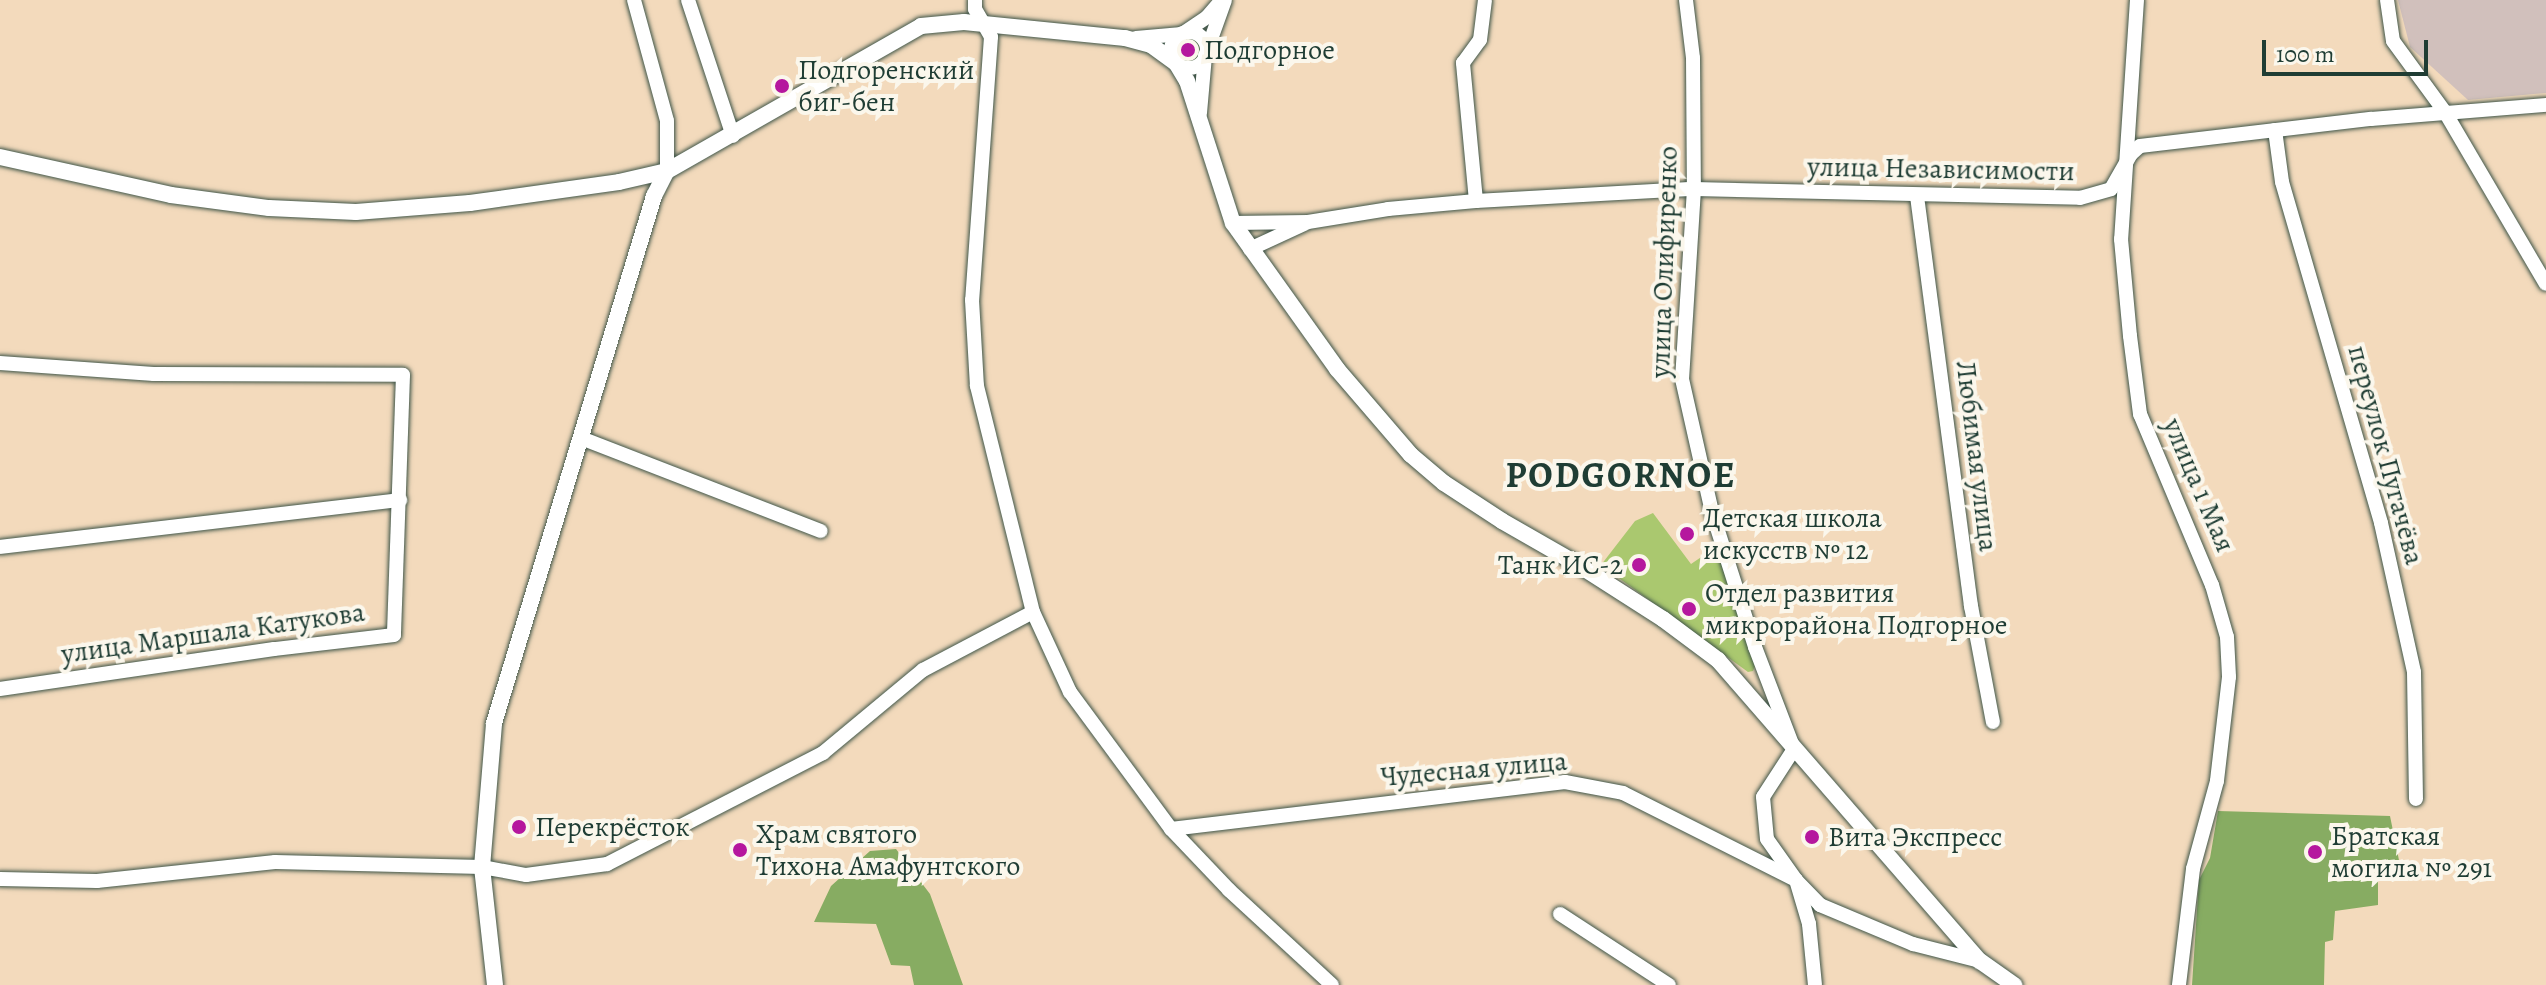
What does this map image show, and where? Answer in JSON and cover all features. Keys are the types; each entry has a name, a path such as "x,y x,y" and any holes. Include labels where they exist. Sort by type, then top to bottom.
{"street":[{"path":"495,985 482,867 494,723 654,196 667,171 667,121 634,0"},
{"path":"688,0 733,136"},
{"path":"975,0 983,25 991,37 972,300 977,386 1033,612 1070,692 1171,829 1229,890 1332,985"},
{"path":"1125,38 1151,45 1176,63 1193,67 1205,56 1224,0"},
{"path":"1224,0 1207,17 1182,34 1171,47 1200,117 1216,179 1233,223 1337,369 1411,455 1478,506 1663,619 1718,660 1980,961 2014,985"},
{"path":"1476,201 1463,63 1480,40 1485,0"},
{"name":"улица Олифиренко","path":"1686,0 1693,58 1694,189 1682,379 1712,512 1755,647 1794,749"},
{"name":"улица 1 Мая","path":"2137,0 2121,239 2140,414 2212,585 2227,637 2229,677 2217,781 2193,869 2179,985"},
{"path":"2387,0 2393,41 2445,112 2546,284"},
{"path":"0,157 171,195 269,208 356,212 470,203 619,182 667,171 733,136 902,35 941,23 1125,38 1198,35 1205,45 1200,117"},
{"name":"улица Независимости","path":"1308,222 1388,209 1476,201 1694,189 2060,199 2097,196 2111,189 2140,146 2445,112 2546,105"},
{"name":"переулок Пугачёва","path":"2275,130 2282,182 2381,523 2414,672 2416,799"},
{"name":"Любимая улица","path":"1917,196 1971,606 1993,722"},
{"path":"1233,223 1308,222"},
{"path":"1250,249 1308,222"},
{"name":"улица Маршала Катукова","path":"0,363 154,374 403,375 394,635 274,649 0,689"},
{"path":"581,438 821,531"},
{"path":"0,547 400,500"},
{"path":"0,879 97,881 275,862 482,867 526,875 607,864 823,753 923,670 1033,612"},
{"path":"1794,749 1763,797 1767,839 1796,880 1809,924 1815,985"},
{"name":"Чудесная улица","path":"1171,829 1565,782 1623,793 1796,880 1820,905 1913,944 1980,961"},
{"path":"1560,914 1669,985"}],"shaded area":[{"path":"2398,0 2546,0 2546,93 2468,100 2410,47"}],"green space":[{"path":"1188,37 1197,41 1201,50 1197,59 1188,63 1179,59 1175,50 1179,41"},
{"path":"1653,513 1691,564 1716,547 1755,666 1753,671 1748,672 1601,565 1635,521"},
{"path":"2218,811 2390,816 2402,875 2378,879 2378,905 2335,911 2333,940 2325,942 2324,985 2192,985 2199,880 2210,858"},
{"path":"896,849 930,894 963,985 914,985 910,966 891,965 876,924 814,922 831,886 870,851"}],"place":[{"name":"Подгорное","path":"1188,50"},
{"name":"Подгоренский биг-бен","path":"782,86"},
{"name":"Детская школа искусств № 12","path":"1687,534"},
{"name":"Танк ИС-2","path":"1639,565"},
{"name":"Отдел развития микрорайона Подгорное","path":"1689,609"},
{"name":"Перекрёсток","path":"519,827"},
{"name":"Вита Экспресс","path":"1812,837"},
{"name":"Храм святого Тихона Амафунтского","path":"740,850"},
{"name":"Братская могила № 291","path":"2315,852"}],"district":[{"name":"PODGORNOE","path":"1621,475"}]}
